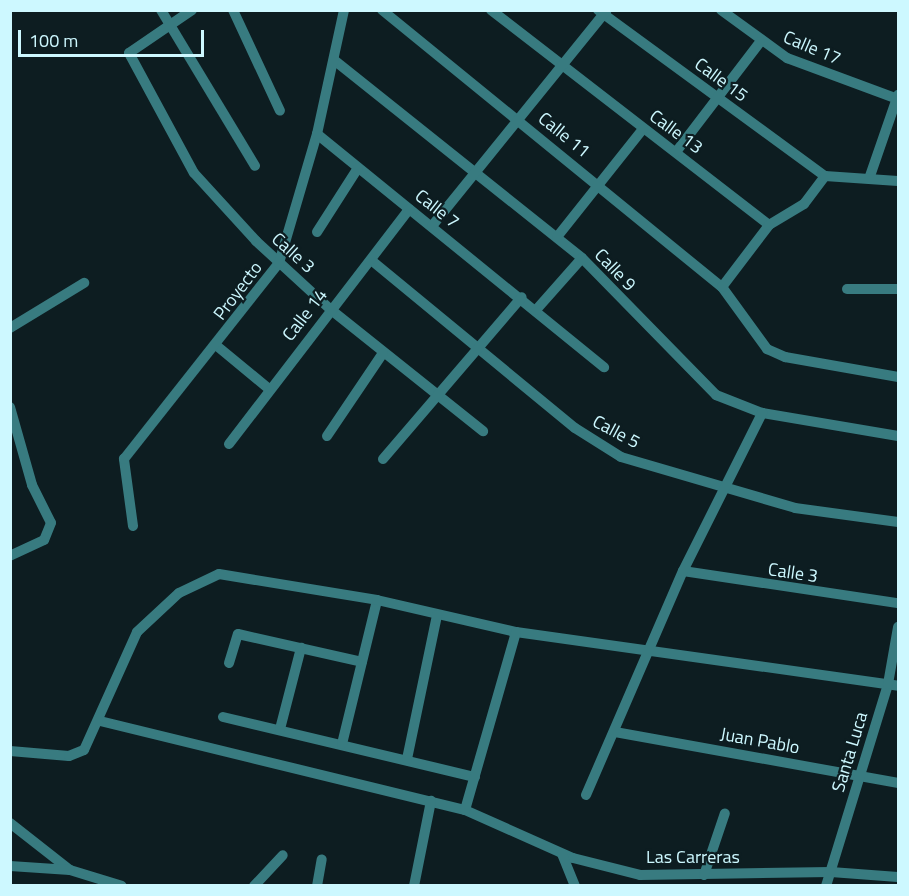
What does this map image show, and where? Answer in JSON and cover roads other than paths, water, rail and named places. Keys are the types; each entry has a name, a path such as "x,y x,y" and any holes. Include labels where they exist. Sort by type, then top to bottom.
{"street":[{"path":"161,10 166,25 255,166"},
{"path":"166,25 192,10"},
{"path":"233,10 280,111"},
{"name":"Proyecto","path":"133,526 124,459 216,346 279,263 317,134 344,10"},
{"name":"Calle 11","path":"382,10 394,14 722,288 767,349 785,357 898,377"},
{"name":"Calle 13","path":"491,10 561,67 676,152 769,225"},
{"name":"Calle 17","path":"721,10 760,42 792,61 898,98"},
{"path":"432,226 475,169 561,67 603,12"},
{"name":"Calle 15","path":"603,12 825,176"},
{"name":"Calle 3","path":"166,25 129,55 194,172 279,263 330,309 436,398 483,431"},
{"path":"676,152 760,42"},
{"name":"Calle 9","path":"334,60 475,169 582,258 698,382 716,395 762,413 898,436"},
{"path":"870,176 898,98"},
{"path":"557,237 597,183 643,129"},
{"name":"Calle 7","path":"317,134 522,297 604,367"},
{"path":"317,232 358,168"},
{"path":"722,288 769,225 804,204 825,176 870,176 898,181"},
{"name":"Calle 14","path":"228,444 268,389 409,209"},
{"path":"536,310 582,258"},
{"name":"Calle 5","path":"371,260 574,428 621,457 721,489 795,508 898,522"},
{"path":"10,328 84,282"},
{"path":"848,289 898,289"},
{"path":"383,459 479,350 522,297"},
{"path":"216,346 268,389"},
{"path":"327,436 383,353"},
{"path":"10,407 32,485 51,523 44,540 10,556"},
{"path":"586,795 683,571 721,489 762,413"},
{"name":"Calle 3","path":"683,571 898,603"},
{"path":"10,751 69,756 91,744 137,632 203,579 219,574 377,600 516,632 648,648 893,685"},
{"path":"342,744 377,600"},
{"path":"407,759 437,615"},
{"name":"Santa Luca","path":"826,885 859,776 893,685 898,627"},
{"path":"465,810 516,632"},
{"path":"229,663 236,634 362,662"},
{"path":"280,729 301,648"},
{"path":"222,717 407,759 475,777"},
{"name":"Las Carreras","path":"100,721 465,810 562,854 638,880 704,875 831,872 898,877"},
{"name":"Juan Pablo","path":"615,732 898,783"},
{"path":"414,885 431,801"},
{"path":"704,875 724,813"},
{"path":"10,823 70,870"},
{"path":"562,854 574,885"},
{"path":"254,885 283,855"},
{"path":"317,885 322,860"},
{"path":"10,866 70,870 122,885"},
{"path":"733,885 736,874"}]}
